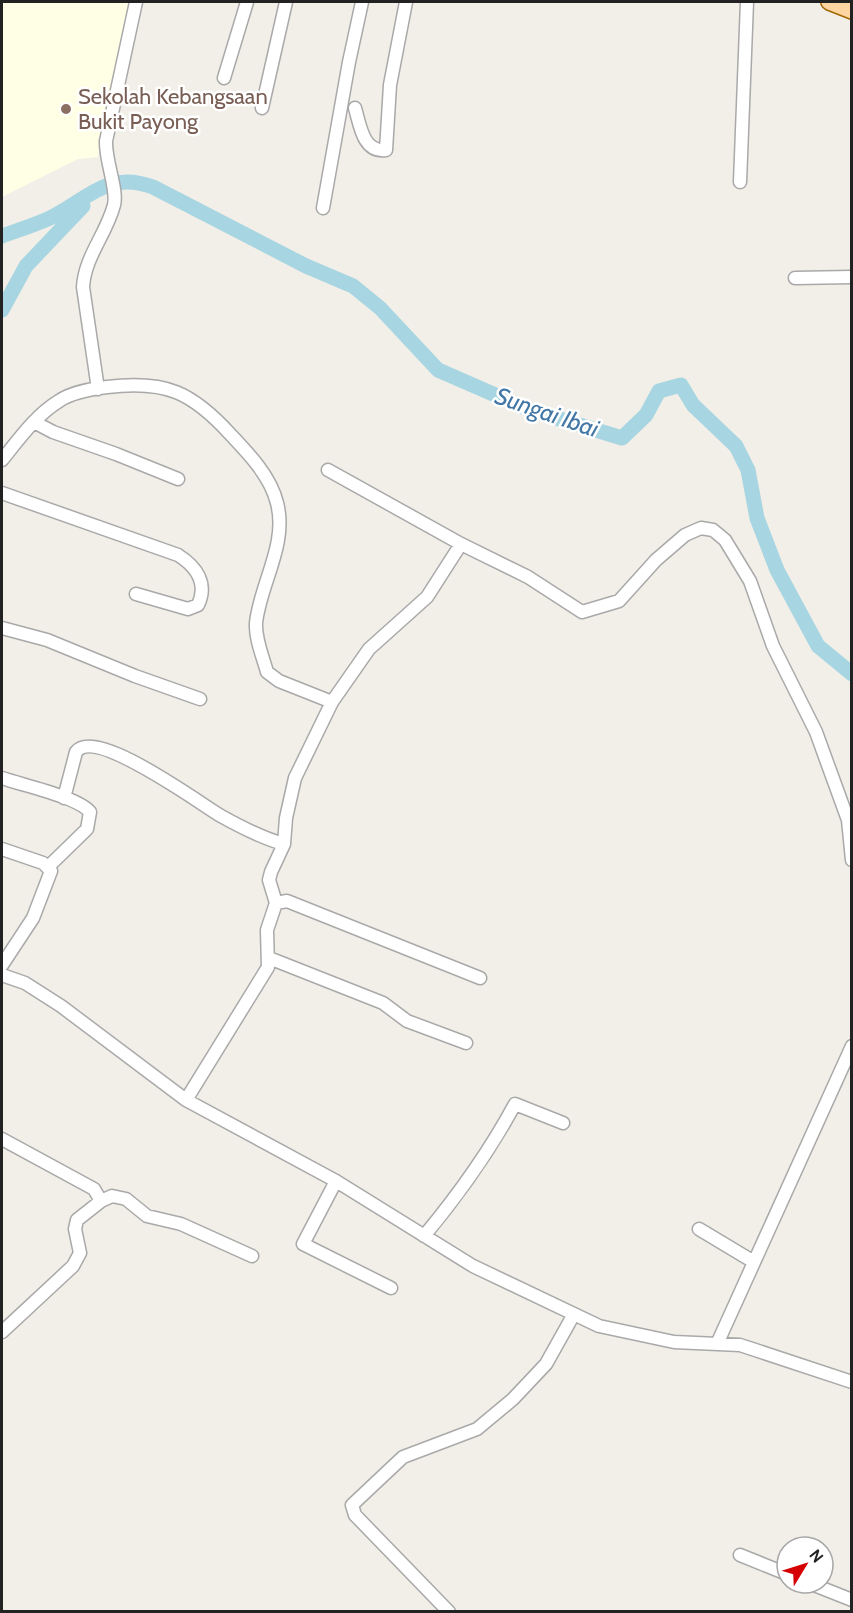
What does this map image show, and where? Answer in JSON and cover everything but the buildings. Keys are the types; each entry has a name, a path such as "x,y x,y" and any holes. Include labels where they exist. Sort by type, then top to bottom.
{"street":[{"path":"98,389 84,272 113,207 114,198 107,168 108,128 136,2"},
{"path":"224,78 247,2"},
{"path":"262,108 286,2"},
{"path":"323,208 362,2"},
{"path":"355,108 365,141 374,149 386,150 390,85 406,2"},
{"path":"740,182 747,2"},
{"path":"795,278 852,277"},
{"path":"2,460 34,422 60,400 98,389 137,383 166,388 190,398 220,423 250,456 271,488 277,502 279,517 274,558 256,626 267,672 279,681 332,702"},
{"path":"34,422 53,432 178,479"},
{"path":"328,470 461,544 528,577 579,610 586,612 615,603 656,560 685,535 701,528 713,530 725,540 750,581 773,646 816,732 848,820 852,860"},
{"path":"2,492 178,555 196,570 203,588 198,605 188,609 136,594"},
{"path":"186,1100 268,967 267,930 276,903 269,880 284,844 286,818 295,778 332,702 369,649 427,597 461,544"},
{"path":"2,628 47,640 135,676 200,699"},
{"path":"64,798 76,752 90,745 131,760 223,817 284,844"},
{"path":"2,778 64,798 90,812 90,824 48,867"},
{"path":"2,849 48,867"},
{"path":"2,964 33,918 51,877 48,867"},
{"path":"276,903 287,901 480,978"},
{"path":"269,957 383,1003 407,1021 466,1043"},
{"path":"2,975 25,983 61,1006 186,1100 336,1181 473,1266 599,1326 646,1337 754,1348 852,1382"},
{"path":"717,1344 852,1046"},
{"path":"424,1236 466,1185 489,1152 515,1104 563,1124"},
{"path":"2,1139 94,1189 101,1201"},
{"path":"336,1181 303,1244 391,1288"},
{"path":"2,1332 79,1259 75,1225 101,1201 119,1196 147,1216 181,1224 252,1256"},
{"path":"699,1229 754,1262"},
{"path":"449,1611 355,1515 352,1505 403,1457 477,1429 513,1399 546,1364 574,1314"},
{"path":"740,1555 775,1569"},
{"path":"835,1593 852,1600"}],"shaded area":[{"name":"Sekolah Kebangsaan Bukit Payong","path":"2,2 133,2 98,157 78,159 2,197"}],"waterway":[{"name":"Sungai Ibai","path":"2,236 50,218 111,184 137,183 153,187 306,266 353,286 380,308 438,370 530,410 622,438 646,415 659,391 681,385 693,405 736,446 748,470 757,518 777,570 818,646 852,674"},
{"path":"2,310 26,266 83,206"}],"place":[{"name":"Sekolah Kebangsaan Bukit Payong","path":"66,109"}]}
